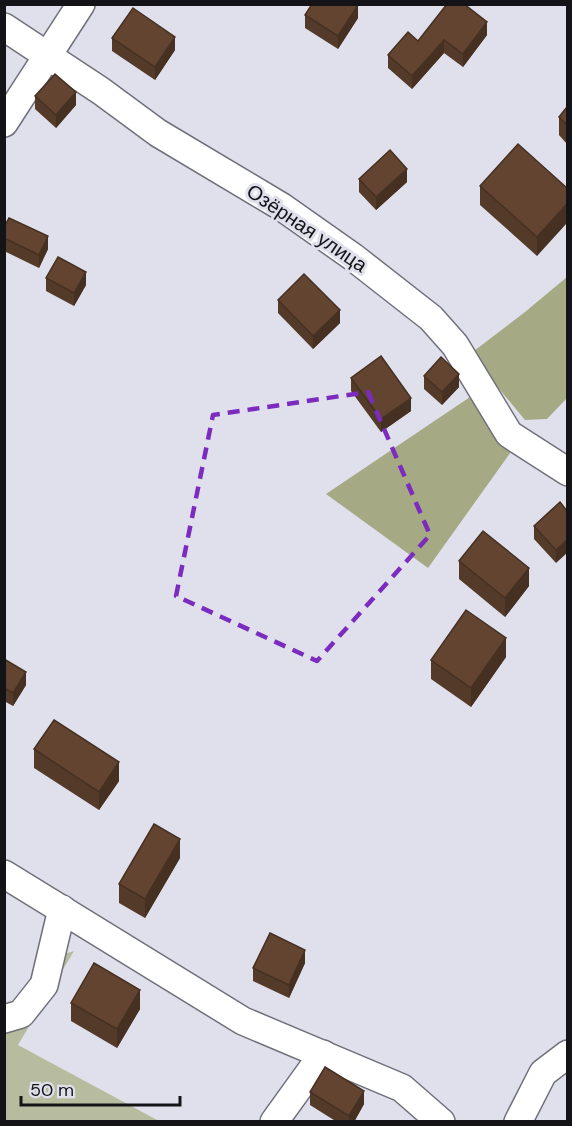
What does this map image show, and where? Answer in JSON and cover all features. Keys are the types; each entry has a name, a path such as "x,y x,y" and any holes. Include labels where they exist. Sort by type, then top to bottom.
{"street":[{"path":"4,123 81,4"},
{"name":"Озёрная улица","path":"4,27 49,55 158,133 282,207 353,257 431,318 455,345 509,434 567,472"},
{"path":"4,874 243,1021 402,1088 441,1122"},
{"path":"4,1019 21,1014 44,985 62,909"},
{"path":"274,1122 322,1054"},
{"path":"518,1122 543,1073 567,1054"}],"highlighted area":[{"path":"368,392 430,535 317,661 176,596 213,415"}],"green space":[{"path":"567,277 567,398 547,419 525,420 470,354"},
{"path":"476,393 513,449 428,568 326,494"},
{"path":"74,951 18,1045 159,1121 5,1121 4,1024 51,958"}],"building":[{"path":"312,4 358,5 338,36 305,15"},
{"path":"447,4 464,4 487,22 463,54 444,40 412,76 388,55 408,32 418,41"},
{"path":"133,8 175,37 155,67 112,38"},
{"path":"55,74 76,92 56,115 35,96"},
{"path":"567,107 567,125 559,117"},
{"path":"518,144 567,188 567,204 537,237 480,186"},
{"path":"390,150 407,169 376,197 359,179"},
{"path":"9,218 48,236 39,255 4,238 4,227"},
{"path":"58,257 86,272 74,293 46,278"},
{"path":"304,274 340,310 313,336 278,300"},
{"path":"381,356 411,398 381,419 351,378"},
{"path":"441,357 459,374 442,392 424,376"},
{"path":"560,502 567,511 567,540 556,550 534,526"},
{"path":"483,531 529,568 505,598 459,561"},
{"path":"466,610 506,638 471,688 431,660"},
{"path":"4,659 26,672 13,693 4,688"},
{"path":"54,720 119,762 99,792 34,749"},
{"path":"154,824 180,839 145,899 119,884"},
{"path":"270,933 305,950 289,985 253,968"},
{"path":"94,963 140,990 117,1029 71,1003"},
{"path":"325,1067 364,1091 349,1116 310,1092"}]}
